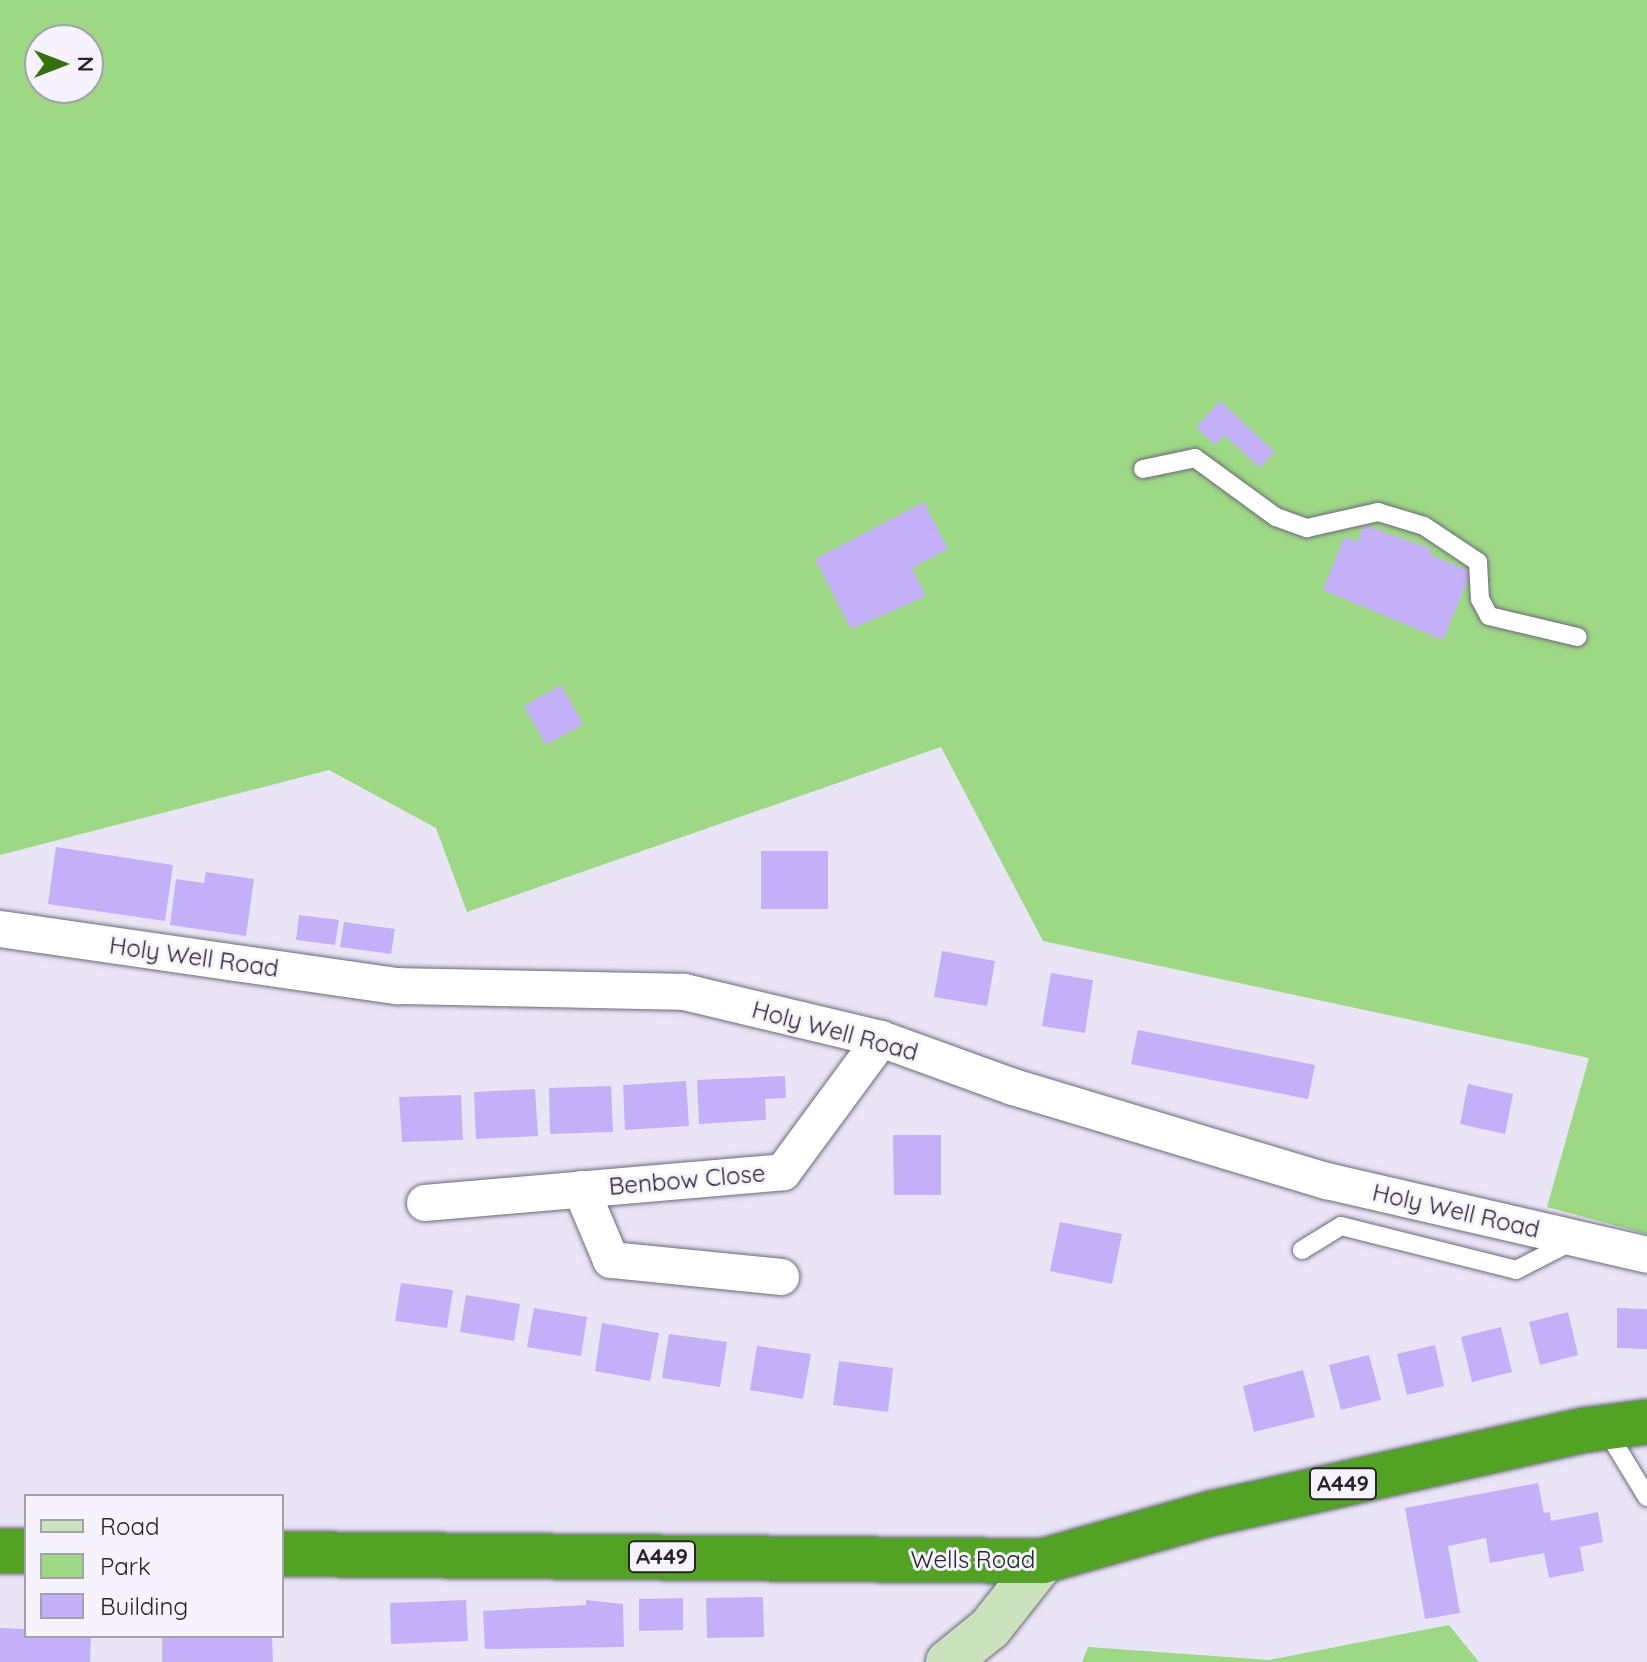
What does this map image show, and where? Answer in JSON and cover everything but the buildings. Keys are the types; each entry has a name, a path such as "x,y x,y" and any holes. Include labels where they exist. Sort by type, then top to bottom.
{"highway":[{"name":"Wells Road","path":"284,1554 1043,1561 1209,1514 1626,1425"},
{"path":"0,1551 24,1551"}],"main road":[{"path":"948,1662 990,1628 1043,1561"}],"street":[{"name":"Holy Well Road","path":"0,929 398,986 684,992 881,1039 1013,1087 1327,1181 1647,1255"},
{"name":"Benbow Close","path":"425,1203 783,1172 881,1039"},
{"path":"581,1189 611,1260 781,1277"}],"lane":[{"path":"1143,469 1195,458 1276,517 1307,528 1378,512 1424,526 1478,562 1480,599 1489,616 1578,637"},
{"path":"1302,1250 1341,1226 1516,1270 1577,1239"},
{"path":"1626,1425 1647,1497"}],"green space":[{"path":"0,0 1647,0 1647,1234 1547,1207 1589,1058 1043,941 941,747 467,912 436,828 329,770 0,855"},
{"path":"1449,1625 1479,1662 1082,1662 1088,1647 1269,1660"}]}
